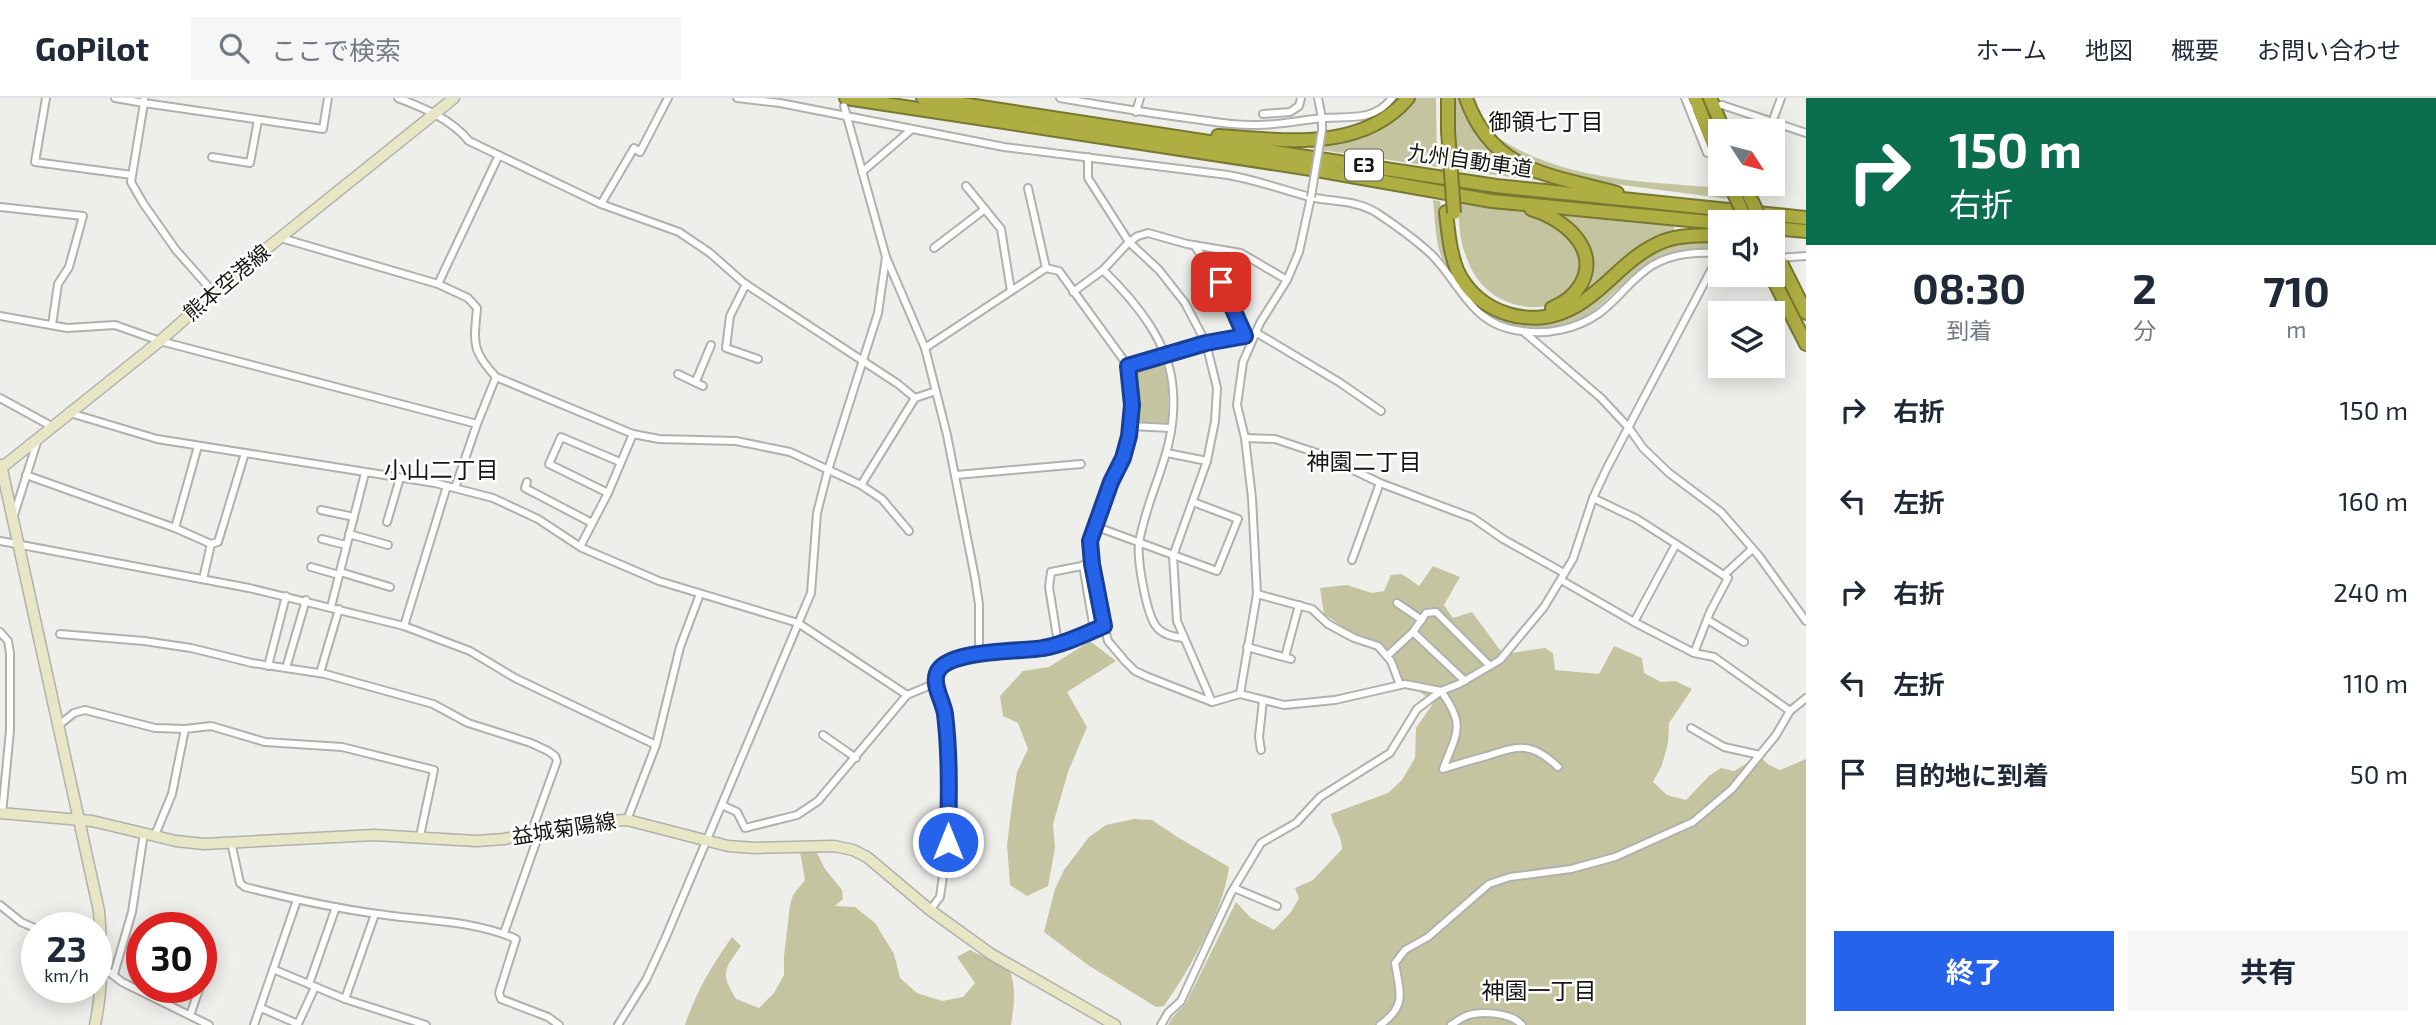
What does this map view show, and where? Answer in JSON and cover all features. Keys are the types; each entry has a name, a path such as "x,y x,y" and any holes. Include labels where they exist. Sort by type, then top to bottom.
{"highway":[{"name":"九州自動車道","path":"923,98 1496,186 1806,218"},
{"path":"1099,126 1284,140 1329,138 1371,127 1408,98"},
{"path":"1441,98 1455,263 1469,288 1498,311 1534,319 1563,313 1578,305 1631,259 1660,242 1685,236 1708,235"},
{"path":"1444,131 1448,98"},
{"path":"1466,98 1476,122 1491,141 1523,166 1552,177 1651,202"},
{"name":"九州自動車道","path":"845,102 1375,179 1492,201 1708,222"},
{"path":"1712,102 1719,119"},
{"path":"1694,104 1708,135"},
{"path":"1450,212 1458,250 1479,289 1506,307 1527,311 1555,307 1565,302 1580,285 1586,270 1585,254 1579,239 1558,221 1542,212 1492,201"},
{"path":"1785,229 1806,231"},
{"path":"1785,237 1806,238"},
{"path":"1785,273 1806,313"},
{"path":"1777,287 1806,344"}],"main road":[{"name":"熊本空港線","path":"1,466 160,341 214,293 454,98"},
{"path":"1,466 99,912"},
{"name":"益城菊陽線","path":"1,813 78,820 204,844 374,835 477,841 591,822 627,820 728,846 835,846 867,857 930,910 991,954 1115,1025"},
{"path":"95,1025 100,1003"}],"street":[{"path":"46,98 35,162 132,175"},
{"path":"115,98 144,100 323,129 328,98"},
{"path":"398,98 435,114 458,128 469,141 601,204 679,232 710,253 746,284 915,398"},
{"path":"601,204 634,148 640,152 668,98"},
{"path":"737,98 780,103 1004,147 1228,175 1256,180 1311,197 1361,205 1377,213 1430,253 1469,304 1485,318 1524,332 1559,331 1599,314 1633,279 1654,264 1677,255 1708,253"},
{"path":"1065,98 1136,112 1224,124 1258,125 1294,124 1322,118 1357,118 1372,114 1387,105 1392,98"},
{"path":"1136,112 1140,98"},
{"path":"1263,114 1290,112 1299,106 1301,98"},
{"path":"1240,694 1257,594 1252,498 1245,438 1237,405 1243,362 1299,252 1322,130 1318,98"},
{"path":"1685,98 1694,104 1707,153"},
{"path":"1773,119 1781,98"},
{"path":"144,100 131,182 143,204 176,250 214,293"},
{"path":"845,102 887,257 925,348 936,391 956,475 979,604 979,654"},
{"path":"1712,102 1764,119"},
{"path":"212,157 250,163 258,120"},
{"path":"1785,126 1806,133"},
{"path":"862,172 912,130"},
{"path":"438,284 499,155"},
{"path":"1088,157 1088,178 1129,242 1159,271 1185,303 1206,343 1217,388 1208,461 1173,556 1177,621 1212,702"},
{"path":"966,186 1001,229 1011,291"},
{"path":"1028,188 1046,268"},
{"path":"0,207 83,216 69,267 58,284 52,326"},
{"path":"934,248 985,209"},
{"path":"1073,292 1103,270 1129,242 1148,233 1241,253 1287,280"},
{"path":"281,238 438,284 468,298 477,308 474,343 483,362 496,377 633,434 659,439 736,441 790,452 862,485 882,499 909,531"},
{"path":"1194,245 1221,282 1245,336"},
{"path":"1785,253 1806,256"},
{"path":"618,1025 656,959 811,593 817,513 880,303 887,257"},
{"path":"925,348 1046,268 1059,271 1119,351 1128,366 1132,388 1130,426 1123,458 1111,482 1090,541 1092,564 1108,641 1135,671 1212,702 1240,694 1284,705 1335,700 1400,685 1441,691 1455,710 1457,726 1453,747 1443,769 1519,746 1540,752 1558,767"},
{"path":"1103,270 1145,317 1164,355 1173,392 1167,453 1139,544 1150,611 1155,625 1161,632 1184,638"},
{"path":"1161,1025 1168,1013 1181,1001 1234,888 1261,843 1296,823 1320,797 1390,754 1417,709 1441,691 1465,681 1500,660 1544,607 1573,559 1593,498 1708,276"},
{"path":"746,284 730,316 726,348 758,359"},
{"path":"0,316 67,328 115,324 160,341 477,424"},
{"path":"1524,332 1601,398 1629,428 1643,448 1669,473 1721,512 1806,621"},
{"path":"1128,366 1206,343 1257,333 1339,382 1381,411"},
{"path":"695,381 711,345"},
{"path":"678,374 703,386"},
{"path":"455,488 496,377"},
{"path":"862,485 915,398 936,391"},
{"path":"0,398 53,427"},
{"path":"70,412 157,439 447,486 493,498 538,519 581,545 659,580 798,623 907,695"},
{"path":"1130,426 1171,428"},
{"path":"581,545 608,493 633,434"},
{"path":"608,493 549,464 561,437 620,462"},
{"path":"1245,438 1275,439 1320,454 1380,483 1473,519 1634,622 1694,653 1714,657 1790,711"},
{"path":"12,520 37,440"},
{"path":"175,528 198,446"},
{"path":"26,475 175,528 211,544 218,542 245,453"},
{"path":"1167,453 1208,461"},
{"path":"956,475 1081,464"},
{"path":"331,607 365,473"},
{"path":"387,522 400,478"},
{"path":"1352,559 1380,483"},
{"path":"404,626 447,486"},
{"path":"524,488 592,523"},
{"path":"1593,498 1637,519 1728,578 1710,612 1694,653"},
{"path":"1097,527 1217,571 1238,519 1193,502"},
{"path":"321,510 354,517"},
{"path":"349,534 388,545"},
{"path":"322,539 346,545"},
{"path":"0,541 306,600 404,626 470,651 515,678 656,745"},
{"path":"203,579 211,544"},
{"path":"1634,622 1676,544"},
{"path":"1724,575 1752,549"},
{"path":"1058,643 1049,587 1051,572 1092,564"},
{"path":"1083,565 1094,630"},
{"path":"311,567 390,587"},
{"path":"627,820 656,745 680,648 700,594"},
{"path":"1257,594 1312,609 1328,624 1354,638 1378,646 1387,656 1400,685"},
{"path":"268,666 286,596"},
{"path":"286,668 306,600"},
{"path":"1398,603 1422,620"},
{"path":"1247,647 1288,658 1299,605"},
{"path":"320,673 339,609"},
{"path":"1387,656 1413,632 1426,613 1436,612 1490,666"},
{"path":"1708,620 1744,642"},
{"path":"930,910 940,897 948,842 948,743 944,702 936,683 937,671 948,661 979,654 1046,648 1104,626"},
{"path":"0,632 8,640 10,648 10,730 1,813"},
{"path":"1413,632 1465,681"},
{"path":"60,634 144,641 206,650 268,666 320,673 433,704 468,723 531,743 555,756 557,761 504,933"},
{"path":"722,805 737,812 745,828 797,815 818,801 907,695 936,683"},
{"path":"1380,1025 1393,1016 1401,1002 1395,963 1405,950 1427,937 1489,884 1510,877 1571,869 1615,857 1693,822 1715,805 1776,735 1790,711 1806,698"},
{"path":"1261,750 1259,737 1263,700"},
{"path":"59,725 74,713 85,710 155,728 211,726 265,742 342,747 434,770 420,836"},
{"path":"0,728 10,730"},
{"path":"1691,728 1724,747 1760,755"},
{"path":"126,984 114,974 150,834 172,794 185,729"},
{"path":"823,735 856,758"},
{"path":"231,842 240,883 244,887 375,914 461,924 504,933 516,939 499,993 501,999 548,1017 559,1025"},
{"path":"1234,888 1277,906"},
{"path":"254,1025 297,900"},
{"path":"0,905 21,922"},
{"path":"261,1008 298,1024 336,907"},
{"path":"345,999 375,914"},
{"path":"275,970 345,999 426,1025"},
{"path":"165,1003 209,1025"},
{"path":"190,1016 195,1003"},
{"path":"1451,1025 1469,1015 1488,1014 1512,1018 1522,1025"},
{"path":"544,1025 548,1017"}],"green space":[{"path":"1412,98 1436,98 1437,167 1301,147 1302,143 1347,138"},
{"path":"1454,98 1462,98 1477,132 1557,183 1455,170"},
{"path":"1494,135 1547,162 1576,170 1635,181 1708,187 1708,196 1728,196 1729,199 1577,179 1524,162 1492,137"},
{"path":"1433,200 1440,201 1444,238 1451,267 1507,320 1522,323 1542,323 1644,255 1682,241 1708,240 1708,249 1686,251 1660,259 1637,273 1586,316 1557,328 1536,330 1498,319 1464,293 1442,258"},
{"path":"1458,203 1524,212 1553,224 1571,241 1577,251 1580,272 1576,282 1558,301 1545,306 1517,305 1497,297 1482,284 1470,267 1461,237"},
{"path":"1550,211 1674,225 1674,234 1633,252 1596,287 1577,298 1590,263"},
{"path":"1163,363 1168,385 1168,422 1136,421 1132,371"},
{"path":"1433,566 1460,577 1444,605 1453,618 1472,612 1503,654 1545,648 1553,653 1555,670 1599,674 1614,646 1642,658 1644,673 1661,682 1675,681 1692,689 1669,723 1668,743 1662,765 1653,782 1667,795 1686,800 1709,776 1721,768 1734,771 1759,756 1780,770 1806,759 1806,1025 1168,1025 1186,1003 1236,902 1251,918 1274,930 1291,912 1299,898 1295,888 1313,880 1342,849 1331,814 1388,793 1402,780 1415,758 1416,728 1434,702 1402,679 1394,658 1378,643 1354,634 1324,614 1320,588 1347,585 1372,593 1384,591 1391,575 1402,574 1419,586"},
{"path":"1090,641 1116,661 1067,692 1087,727 1068,772 1053,824 1055,848 1048,886 1027,896 1010,885 1007,845 1017,772 1028,749 1018,723 1003,716 1000,696 1023,671 1049,667"},
{"path":"1134,819 1152,820 1229,867 1213,920 1194,958 1164,1006 1156,1007 1088,965 1044,932 1055,889 1064,870 1089,837 1106,825"},
{"path":"815,849 825,869 842,890 843,899 835,906 855,907 875,923 894,954 900,978 917,993 942,1001 963,997 975,983 957,957 970,950 1009,969 1014,990 1011,1025 685,1025 705,979 732,937 741,946 728,966 726,977 736,999 759,1008 774,993 784,975 790,905 793,895 805,880 800,852"}],"district":[{"name":"御領七丁目","path":"1546,122"},
{"name":"神園二丁目","path":"1364,462"},
{"name":"小山二丁目","path":"441,470"},
{"name":"神園一丁目","path":"1539,991"}],"route":[{"path":"948,842 948,743 944,702 936,683 937,671 948,661 979,654 1046,648 1104,626 1090,541 1129,436 1132,388 1128,366 1206,343 1245,336 1221,282"}]}
